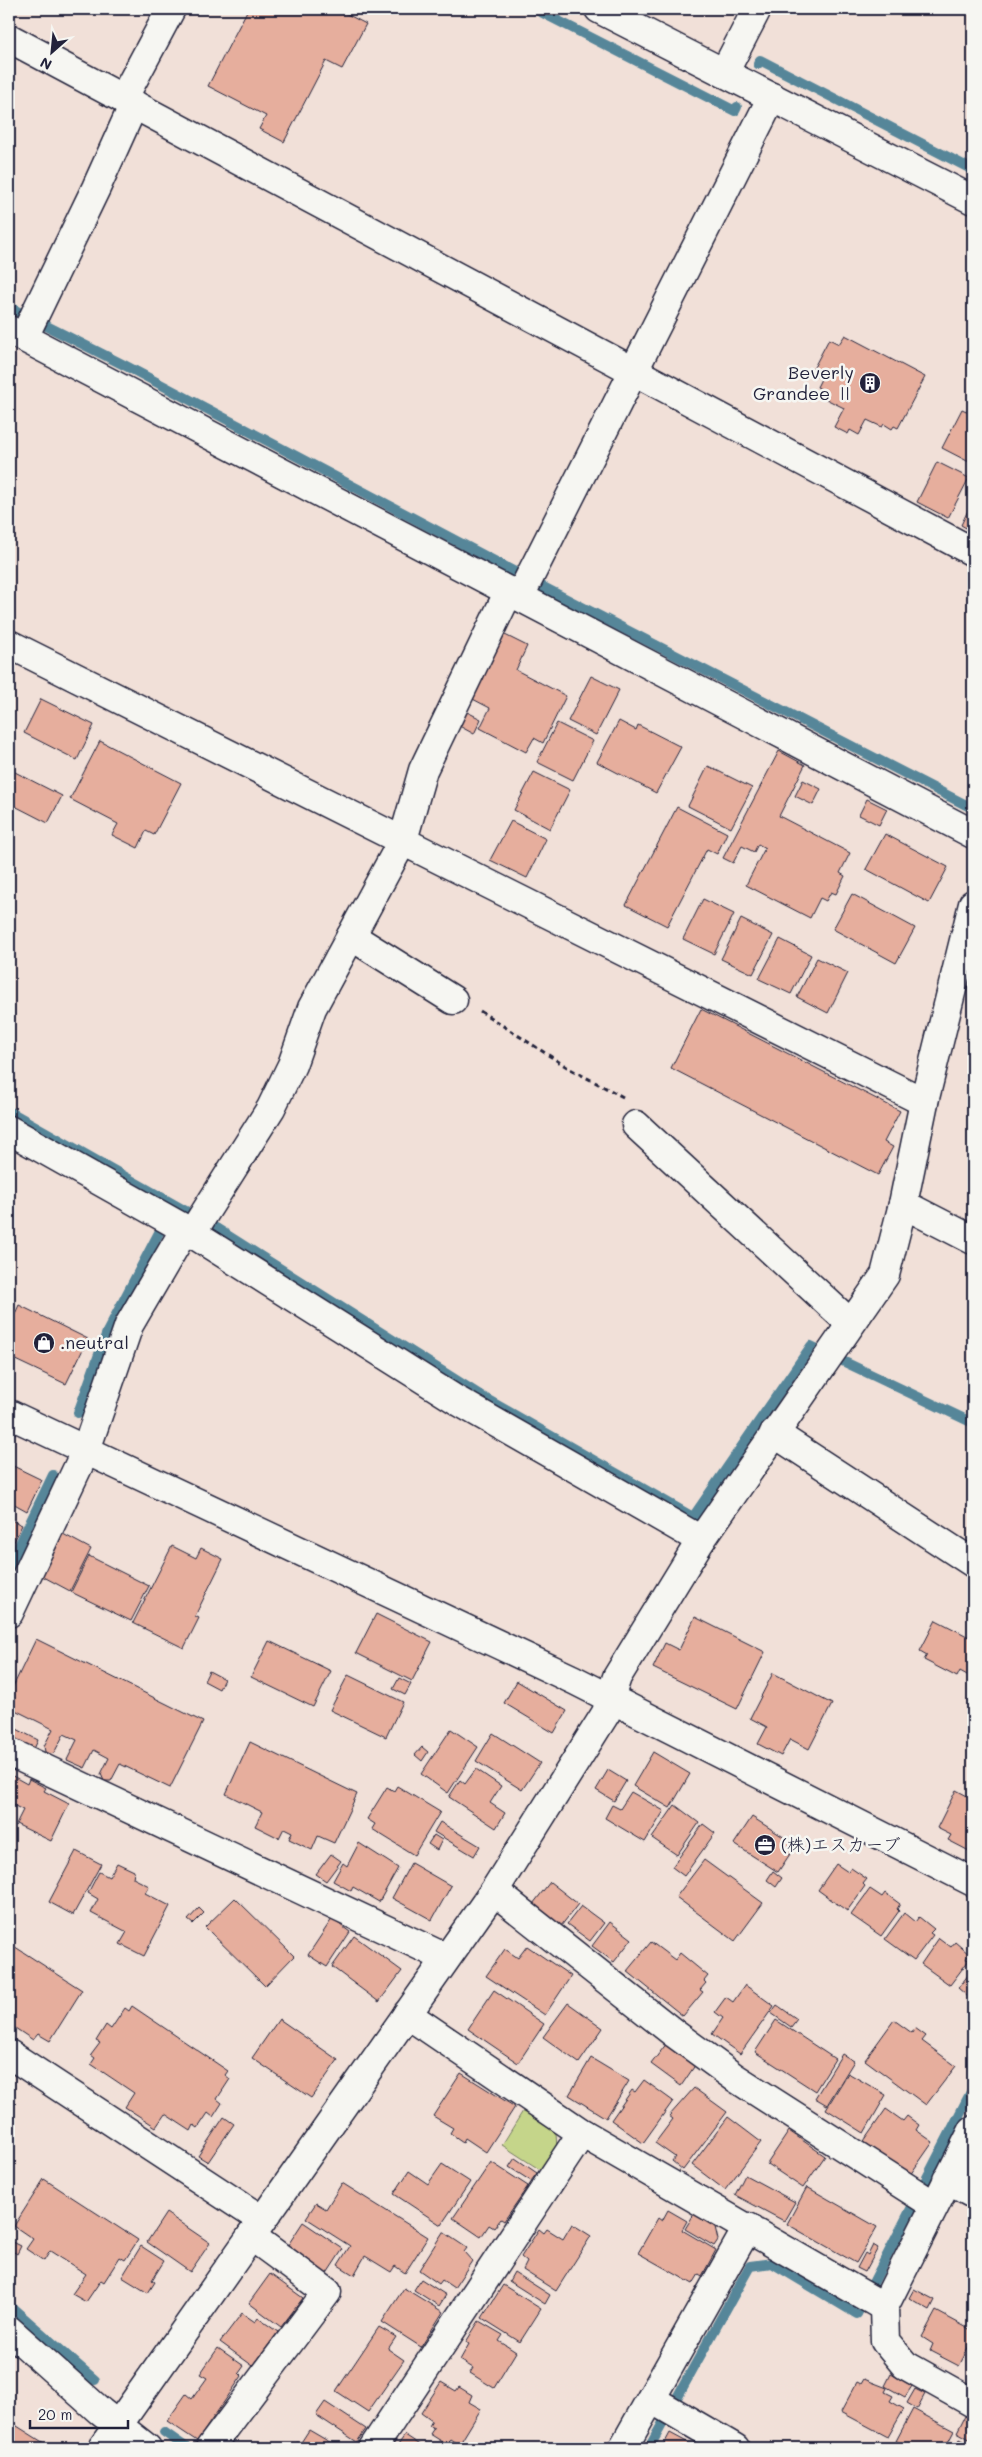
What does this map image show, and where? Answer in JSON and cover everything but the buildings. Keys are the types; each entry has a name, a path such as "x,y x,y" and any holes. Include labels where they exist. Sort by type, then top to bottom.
{"street":[{"path":"170,9 25,326 522,586 973,834"},
{"path":"599,9 973,200"},
{"path":"724,73 757,9"},
{"path":"9,38 634,374 973,552"},
{"path":"9,1613 86,1450 129,1325 185,1223 271,1108 292,1066 312,1008 403,840 423,770 634,374 772,97"},
{"path":"9,644 924,1102"},
{"path":"102,2448 116,2424 494,1891 606,1713 617,1677 701,1540 885,1275 904,1204 924,1102 973,904"},
{"path":"351,936 453,1000"},
{"path":"636,1125 850,1323"},
{"path":"9,1130 185,1223 458,1401 701,1540"},
{"path":"904,1204 973,1240"},
{"path":"9,1414 610,1698 973,1882"},
{"path":"774,1434 973,1563"},
{"path":"9,1752 446,1958"},
{"path":"494,1891 675,2034 734,2077 921,2198"},
{"path":"407,2014 582,2134 872,2299 885,2341 905,2365 973,2403"},
{"path":"9,2054 256,2228 328,2292 210,2448"},
{"path":"872,2299 921,2198 947,2180 973,2130"},
{"path":"373,2448 582,2134"},
{"path":"947,2180 973,2194"},
{"path":"624,2448 664,2407 748,2227"},
{"path":"9,2330 116,2424 147,2448"},
{"path":"664,2407 735,2448"}],"path":[{"path":"453,1000 462,1000 570,1069 624,1097 641,1112 636,1125"}],"green space":[{"path":"523,2111 556,2133 557,2148 542,2171 502,2145"}],"waterway":[{"path":"535,9 735,111 737,107"},
{"path":"758,64 760,60 973,170"},
{"path":"9,307 126,366 549,590 968,806 973,804"},
{"path":"9,1111 216,1228 483,1397 693,1517 811,1346 973,1423"},
{"path":"78,1413 107,1332 166,1219"},
{"path":"9,1566 53,1475"},
{"path":"649,2448 750,2266 772,2263 857,2314 973,2088"},
{"path":"9,2305 95,2380"},
{"path":"164,2432 187,2448"}],"place":[{"name":"Beverly Grandee Ⅱ","path":"870,383"},
{"name":".neutral","path":"44,1343"},
{"name":"(株)エスカーブ","path":"765,1845"}]}
